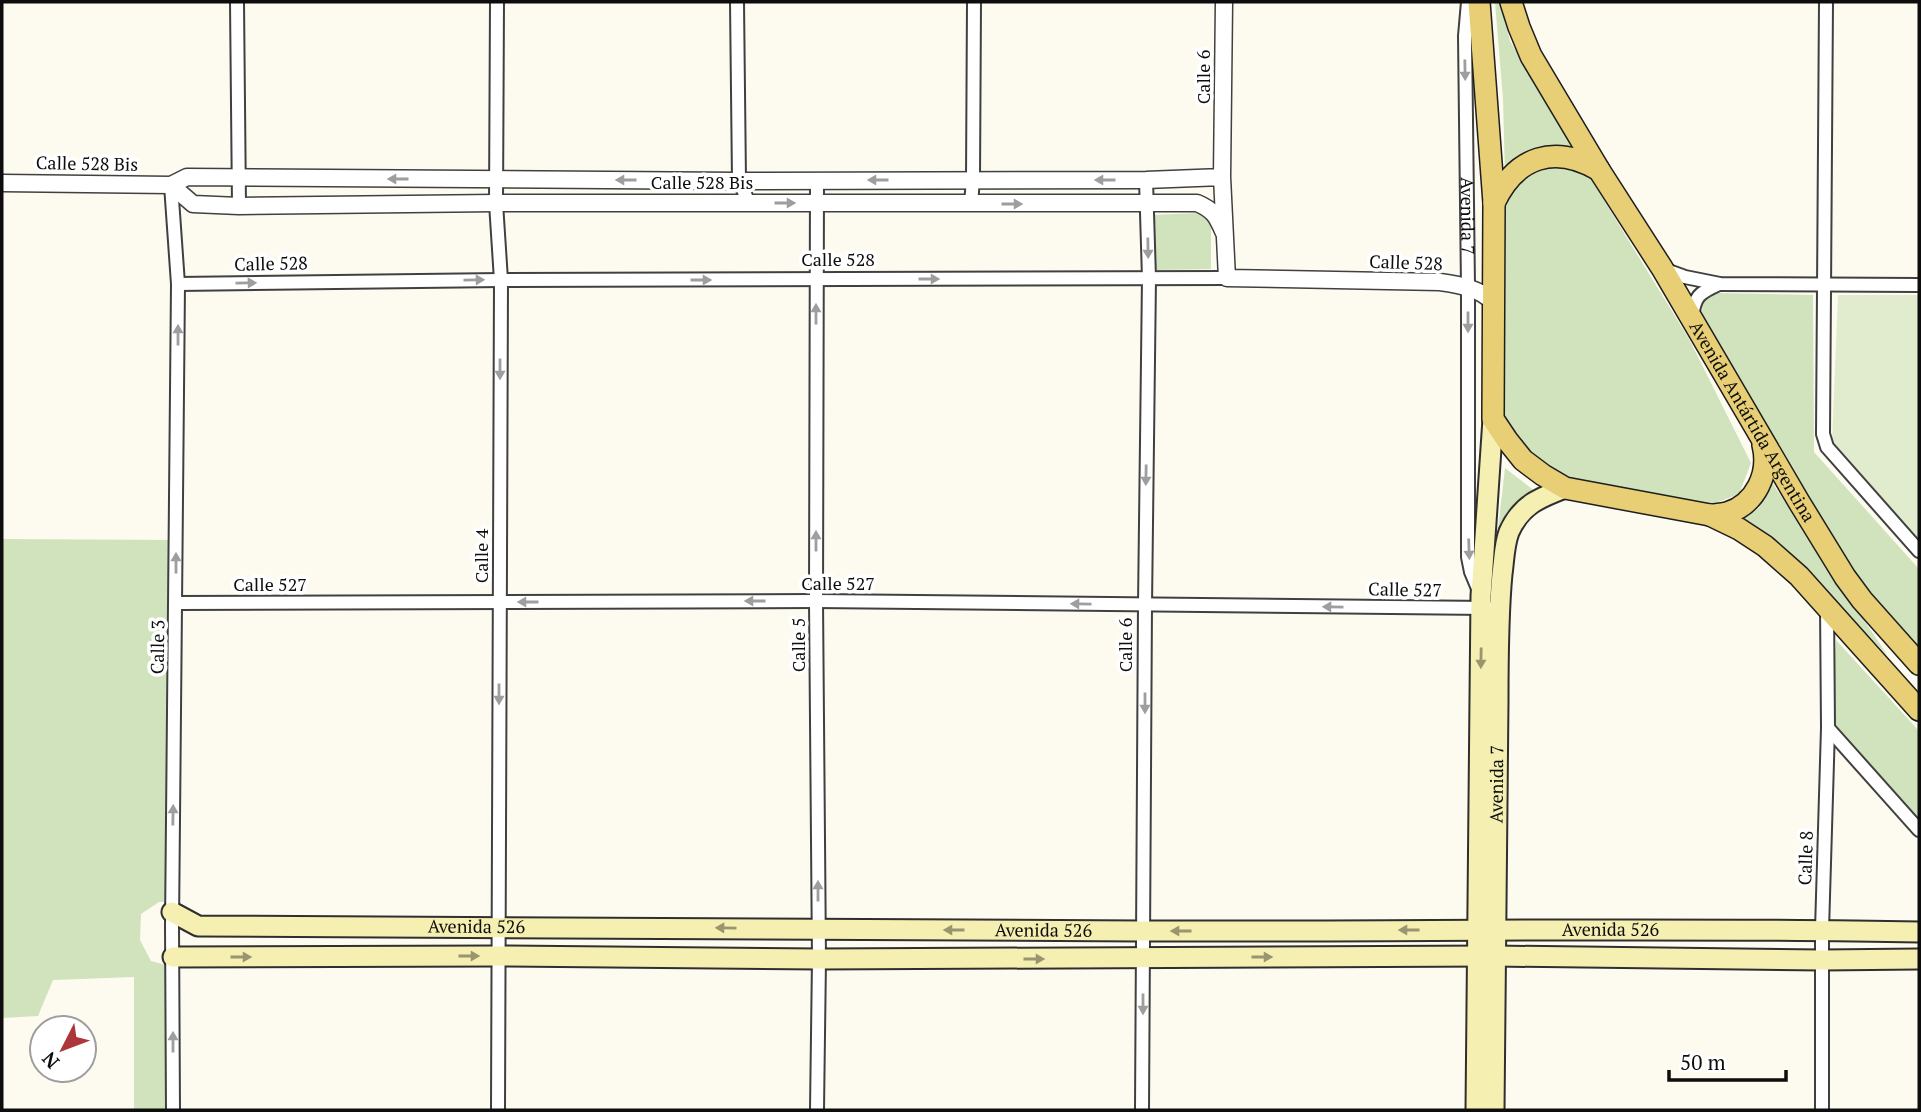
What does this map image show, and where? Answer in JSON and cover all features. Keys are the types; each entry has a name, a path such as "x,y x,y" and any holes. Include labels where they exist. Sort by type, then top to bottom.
{"main road":[{"name":"Avenida 7","path":"1479,2 1494,203 1493,419 1487,604 1486,930 1494,1110"},
{"path":"1511,2 1531,56 1600,170"},
{"path":"1494,203 1502,186 1514,172 1529,162 1566,156 1600,170"},
{"name":"Avenida Antártida Argentina","path":"1600,170 1662,268 1845,577 1919,664"},
{"path":"1493,419 1523,460 1565,488 1710,516 1739,529 1765,546 1799,576 1919,710"},
{"path":"1710,516 1728,513 1744,504 1756,491 1764,475 1766,457 1762,439"},
{"name":"Avenida 7","path":"1487,604 1508,534 1516,519 1537,498 1565,488"},
{"name":"Avenida 526","path":"172,912 198,926 1919,932"},
{"name":"Avenida 526","path":"173,957 498,956 819,960 1487,956 1919,959"},
{"name":"Avenida 7","path":"1476,1110 1487,956"}],"street":[{"path":"237,2 239,206"},
{"name":"Calle 4","path":"497,2 496,203 501,280 498,1110"},
{"path":"737,2 739,181 749,202"},
{"path":"971,204 974,2"},
{"name":"Calle 6","path":"1224,2 1222,177 1227,278"},
{"name":"Avenida 7","path":"1468,2 1465,36 1468,557 1471,572 1487,604"},
{"path":"1826,2 1823,434 1827,447 1919,551"},
{"name":"Calle 528 Bis","path":"2,183 171,185 187,177 739,181 1146,180 1222,177"},
{"name":"Calle 5","path":"817,180 817,1110"},
{"name":"Calle 6","path":"1142,1110 1149,278 1146,180"},
{"name":"Calle 528 Bis","path":"171,185 193,204 239,206 749,202 1197,203 1216,215 1224,233"},
{"name":"Calle 3","path":"171,185 178,284 172,912 173,1110"},
{"path":"1662,268 1685,277 1720,284 1919,285"},
{"name":"Calle 528","path":"178,284 501,280 1227,278 1440,282 1468,287 1494,303"},
{"path":"1692,319 1698,297 1704,291 1720,284"},
{"name":"Calle 527","path":"176,603 816,601 1145,605 1487,604"},
{"name":"Calle 8","path":"1822,1110 1822,930 1828,728 1827,606"},
{"path":"1828,728 1919,830"}],"green space":[{"path":"1495,2 1500,2 1510,41 1575,151 1505,175 1503,99"},
{"path":"1560,163 1586,171 1689,339 1751,463 1739,494 1710,505 1561,476 1528,456 1504,422 1504,202 1528,173"},
{"path":"1200,213 1211,222 1211,269 1153,270 1150,215"},
{"path":"1717,293 1813,295 1814,452 1919,569 1919,649 1868,592 1700,321 1704,301"},
{"path":"1838,295 1919,295 1919,540 1832,442"},
{"path":"1505,468 1536,492 1492,582"},
{"path":"1771,481 1888,656 1783,549 1740,521 1759,508"},
{"path":"2,539 174,540 172,902 159,902 141,914 140,940 151,961 173,967 170,1110 134,1110 134,977 53,980 39,1014 2,1018"},
{"path":"1836,640 1919,731 1919,820 1831,723"}]}
